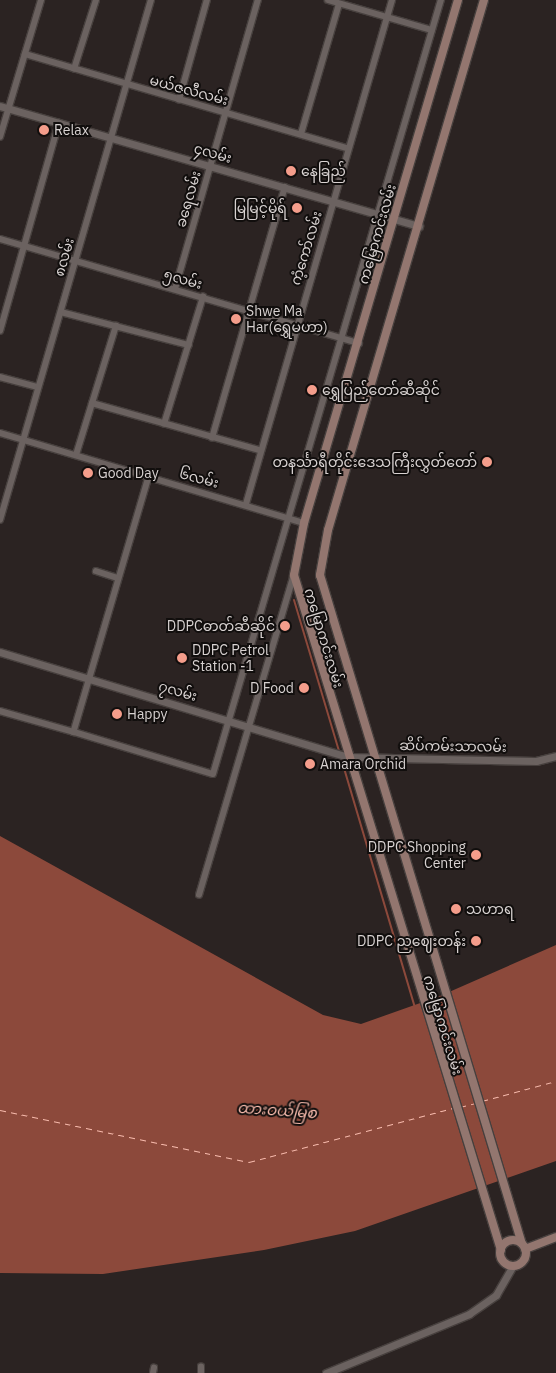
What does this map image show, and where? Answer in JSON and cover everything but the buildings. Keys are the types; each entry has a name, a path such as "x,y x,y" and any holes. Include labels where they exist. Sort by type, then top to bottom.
{"main road":[{"name":"ကမြောကင်းလမ်း","path":"458,0 359,343 304,522 294,575 390,897 501,1250"},
{"name":"ကမြောကင်းလမ်း","path":"484,0 321,563 322,586 524,1246"},
{"path":"524,1246 524,1259 513,1266 504,1262 501,1250 510,1240 524,1246 556,1237"}],"street":[{"path":"0,137 42,0"},
{"path":"74,69 96,0"},
{"name":"၈လမ်း","path":"0,520 151,0"},
{"path":"179,100 207,0"},
{"name":"ခရေလမ်း","path":"175,289 258,0"},
{"path":"328,0 432,30"},
{"name":"ကံ့ကော်လမ်း","path":"246,504 259,450 392,0"},
{"path":"0,711 74,732 209,775 216,771 441,0"},
{"path":"302,134 339,4"},
{"name":"မယ်ဇလီလမ်း","path":"25,54 347,148"},
{"name":"၄လမ်း","path":"0,106 419,226"},
{"path":"0,331 59,123"},
{"path":"212,438 285,187"},
{"name":"၅လမ်း","path":"0,239 359,343"},
{"path":"164,424 203,297"},
{"path":"61,312 188,345"},
{"path":"76,454 116,326"},
{"path":"0,377 38,387"},
{"path":"92,403 259,450"},
{"name":"၆လမ်း","path":"0,433 304,522"},
{"path":"74,732 87,678 149,477"},
{"path":"96,571 117,578"},
{"path":"199,895 294,575"},
{"name":"၇လမ်း","path":"0,652 248,725 334,754 348,756"},
{"name":"ဆိပ်ကမ်းသာလမ်း","path":"348,756 536,761 556,756"},
{"path":"326,1373 469,1314 496,1294 513,1266"}],"water":[{"name":"ထားဝယ်မြစ","path":"0,836 323,1015 361,1024 440,996 556,945 556,1161 355,1231 264,1250 103,1274 0,1273"}],"waterway":[{"path":"294,600 339,751"},
{"path":"341,758 414,1005"}],"ferry route":[{"path":"482,1101 556,1081"},
{"path":"460,1107 476,1103"},
{"path":"0,1110 249,1162 454,1108"}],"place":[{"name":"Relax","path":"44,130"},
{"name":"နေခြည်","path":"291,171"},
{"name":"မြမြင့်မိုရ်","path":"297,208"},
{"name":"Shwe Ma Har(‌‌ရွှေမဟာ)","path":"236,319"},
{"name":"ရွှေပြည်တော်ဆီဆိုင်","path":"312,390"},
{"name":"တနင်္သာရီတိုင်းဒေသကြီးလွှတ်တော်","path":"487,462"},
{"name":"Good Day","path":"88,473"},
{"name":"DDPCဓာတ်ဆီဆိုင်","path":"285,626"},
{"name":"DDPC Petrol Station -1","path":"182,658"},
{"name":"D Food","path":"304,688"},
{"name":"Happy","path":"117,714"},
{"name":"Amara Orchid","path":"310,764"},
{"name":"DDPC Shopping Center","path":"476,855"},
{"name":"သဟာရ","path":"456,909"},
{"name":"DDPC ညဈေးတန်း","path":"476,941"}]}
